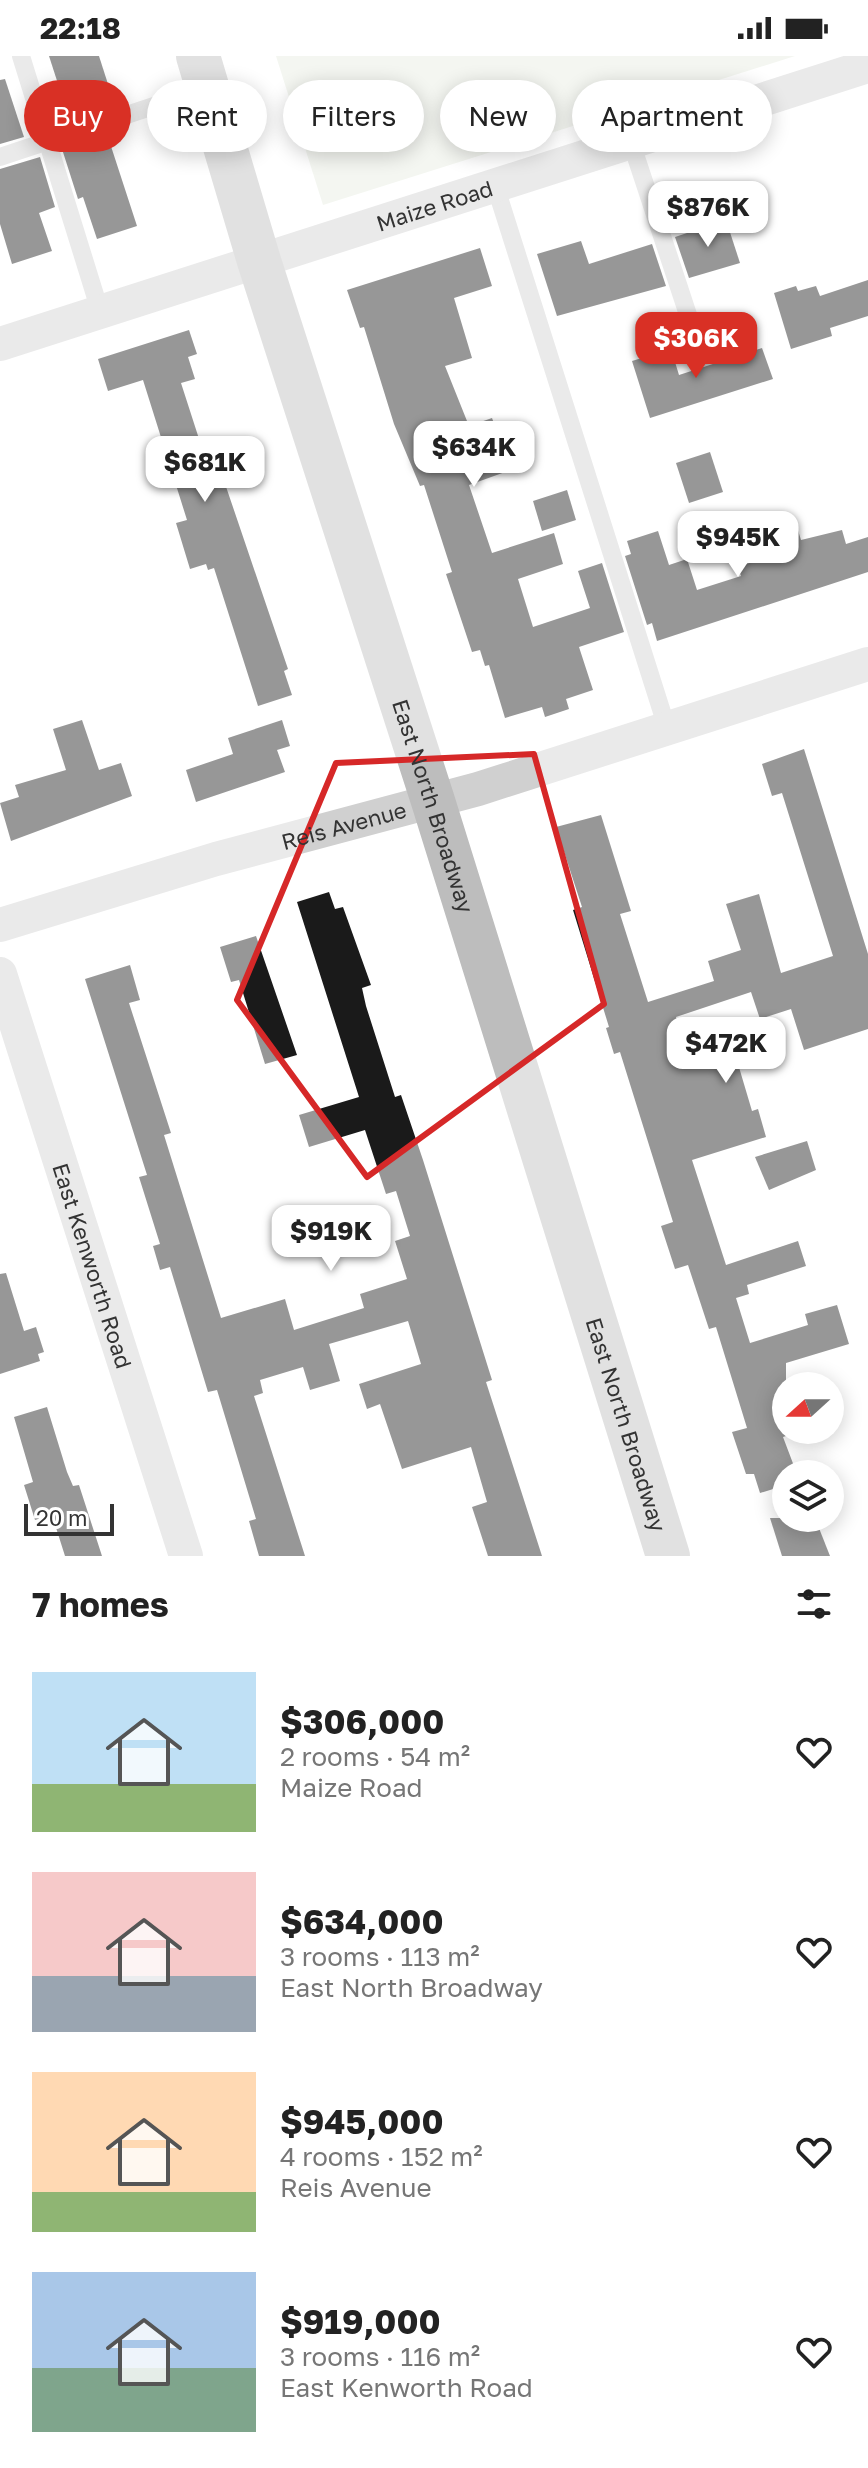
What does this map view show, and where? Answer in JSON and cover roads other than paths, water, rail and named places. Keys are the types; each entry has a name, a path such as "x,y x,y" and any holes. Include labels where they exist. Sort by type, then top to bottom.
{"main road":[{"name":"East North Broadway","path":"203,72 259,261 433,801 668,1556"}],"street":[{"name":"Maize Road","path":"772,97 868,66"},
{"name":"Maize Road","path":"0,344 599,152"},
{"name":"Reis Avenue","path":"0,925 216,859 433,801 868,664"},
{"name":"East Kenworth Road","path":"0,974 186,1556"}],"lane":[{"path":"21,56 29,80"},
{"path":"131,104 203,72"},
{"path":"0,157 24,149"},
{"path":"51,152 100,311"},
{"path":"634,152 700,351"},
{"path":"495,185 667,728"}]}
